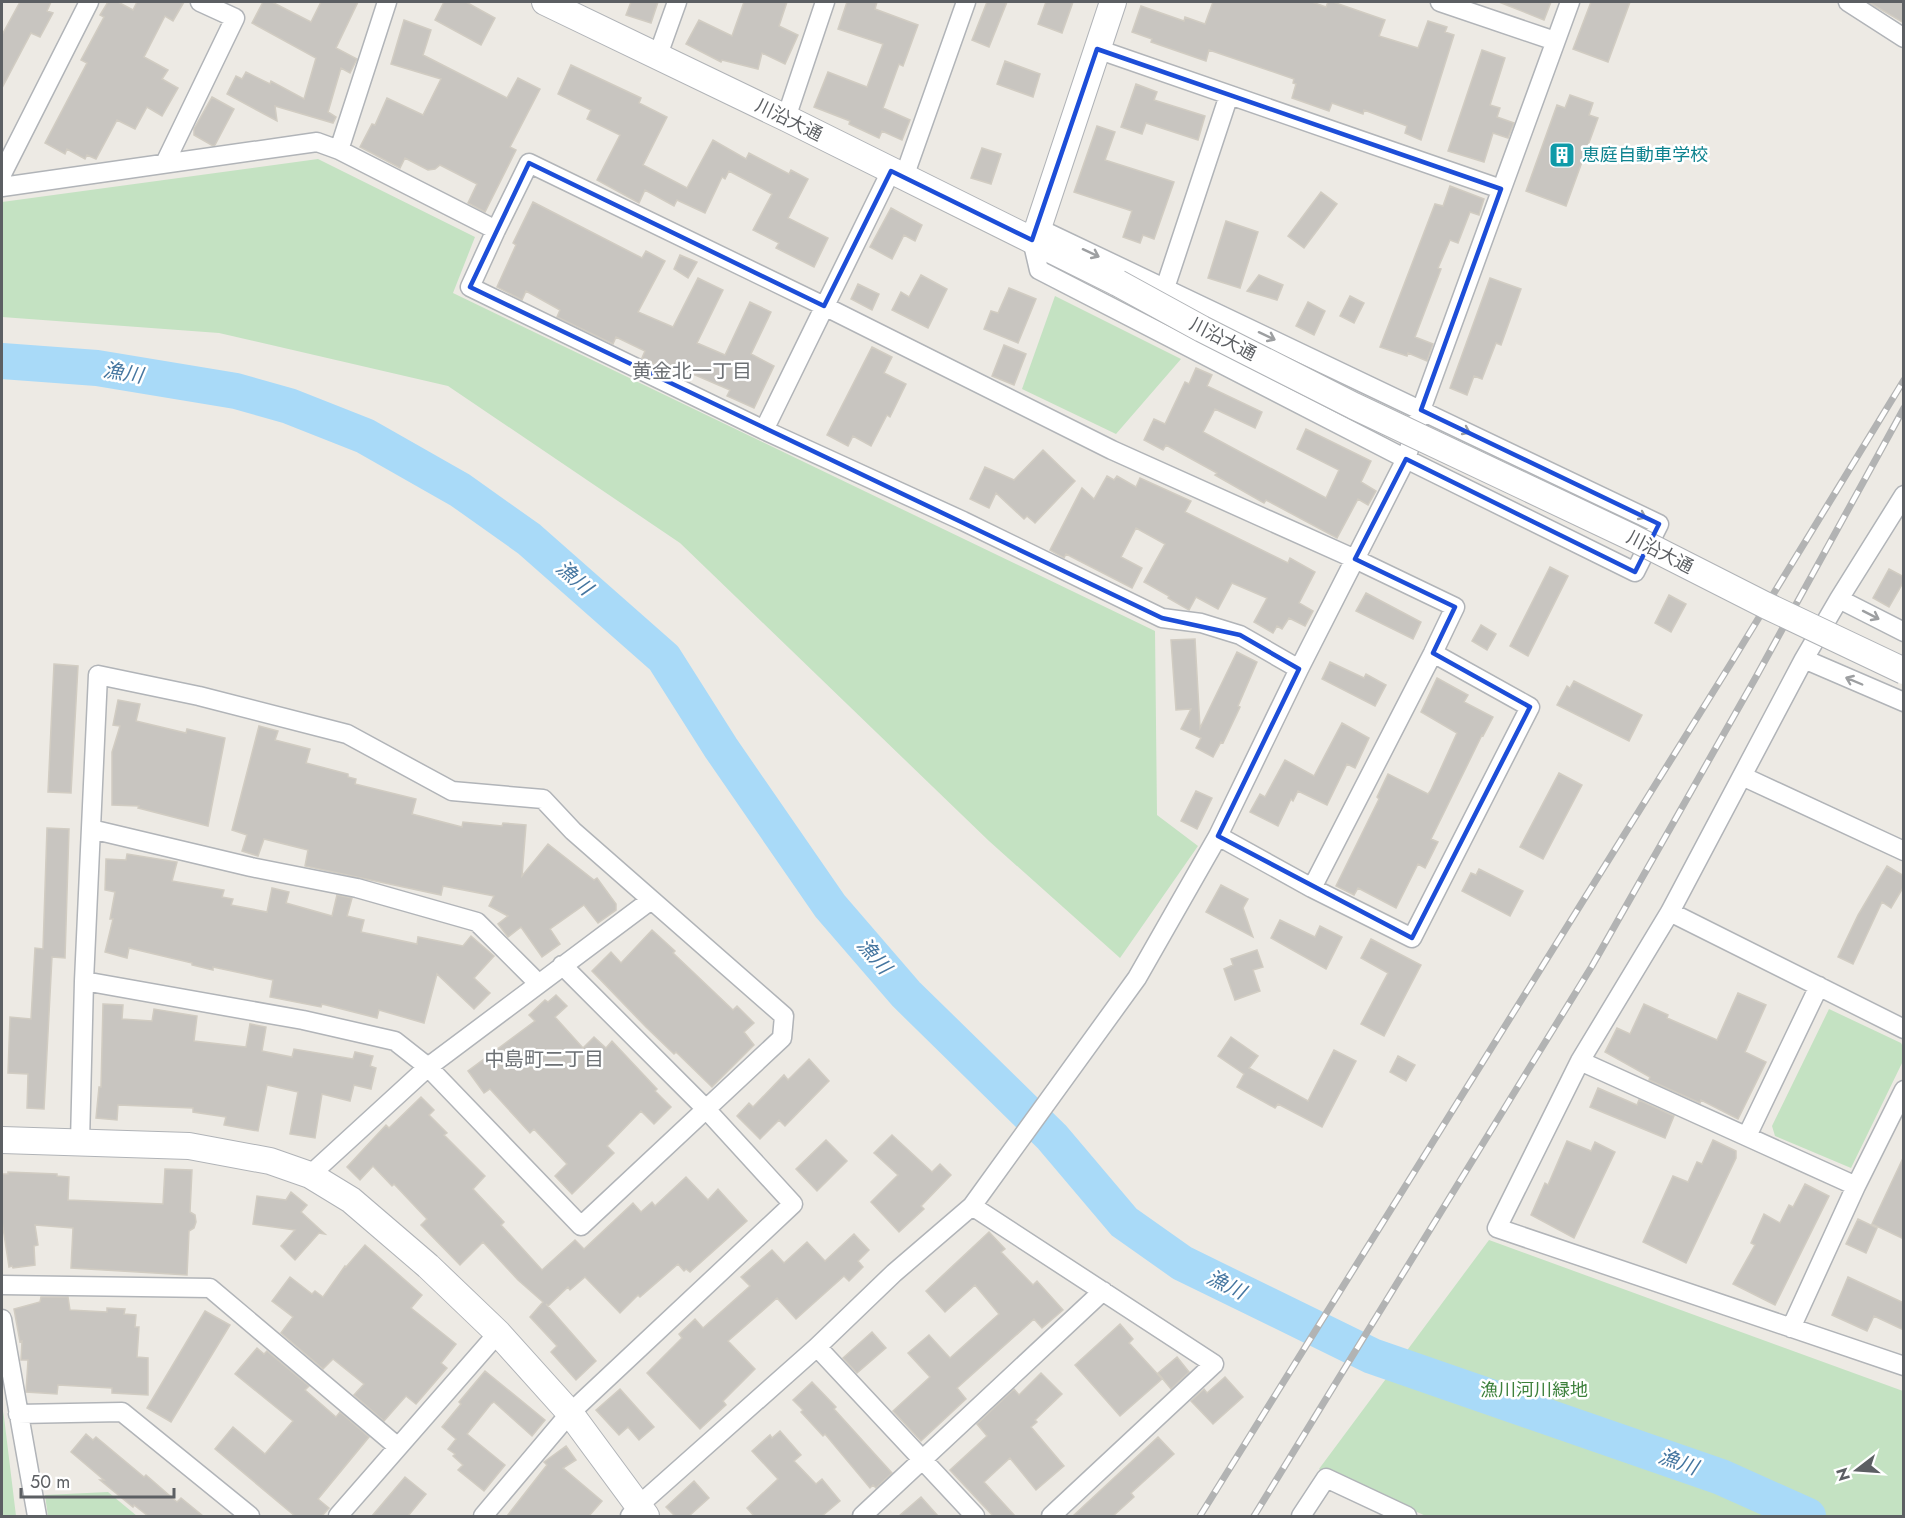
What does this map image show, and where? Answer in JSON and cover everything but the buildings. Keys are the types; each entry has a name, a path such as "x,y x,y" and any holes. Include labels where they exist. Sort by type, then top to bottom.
{"street":[{"path":"2,174 89,2"},
{"path":"165,163 235,18 200,2"},
{"path":"339,150 387,2"},
{"name":"川沿大通","path":"545,2 658,55 898,174 1035,234 1202,329 1354,406 1633,538 1765,605 1904,671"},
{"path":"658,55 677,2"},
{"path":"786,118 825,2"},
{"path":"764,430 824,306 898,174 966,2"},
{"path":"1035,234 1165,288 1659,524 1635,572 1406,459 1039,270 1035,234 1113,2"},
{"path":"1440,2 1555,40"},
{"path":"2,1140 189,1146 270,1161 310,1175 351,1200 428,1266 498,1333 570,1413 638,1513 894,1274 972,1206 1137,978 1218,836 1299,669 1406,459 1421,410 1570,2"},
{"path":"1848,2 1904,38"},
{"path":"1097,50 1501,189"},
{"path":"1165,288 1229,95"},
{"path":"2,187 317,142 339,150 496,230"},
{"path":"1299,669 1239,635 1201,623 1162,618 963,521 764,430 470,286 529,164 824,306 1112,450 1355,559 1455,607 1434,653 1312,888"},
{"path":"1904,495 1804,659 1670,912 1580,1061 1497,1228 1904,1366"},
{"path":"1839,599 1904,632"},
{"path":"1218,836 1312,888 1412,938 1530,707 1434,653"},
{"path":"1804,659 1904,702"},
{"path":"80,1142 84,981 98,675 198,696 347,735 452,791 543,799 573,831 784,1016 782,1038 581,1226 428,1067 394,1041 303,1020 84,981"},
{"path":"1742,776 1904,851"},
{"path":"91,830 251,867 357,888 477,922 538,983"},
{"path":"310,1175 428,1067 651,900"},
{"path":"1670,912 1904,1029"},
{"path":"483,1516 570,1413 793,1204 705,1108 562,965"},
{"path":"1747,1136 1819,986"},
{"path":"1580,1061 1856,1186"},
{"path":"1791,1328 1856,1186 1904,1090"},
{"path":"972,1206 1214,1364 1051,1516"},
{"path":"2,1285 210,1288 398,1447"},
{"path":"862,1516 1103,1291"},
{"path":"2,1319 37,1516"},
{"path":"338,1516 498,1333"},
{"path":"817,1347 975,1516"},
{"path":"18,1414 122,1412 250,1516"},
{"path":"1300,1516 1326,1478 1407,1516"}],"highlighted area":[{"path":"1097,49 1501,189 1421,410 1659,524 1635,572 1406,459 1355,559 1455,607 1433,653 1530,707 1412,938 1218,836 1299,669 1240,635 1162,618 470,287 529,163 824,306 891,171 1032,240"}],"green space":[{"path":"318,159 475,237 453,293 1155,631 1157,815 1198,846 1120,958 989,841 680,543 448,386 219,333 2,317 2,202"},
{"path":"1055,296 1181,359 1116,434 1022,389"},
{"path":"1829,1009 1901,1043 1903,1047 1903,1061 1851,1168 1775,1136 1772,1126"},
{"name":"漁川河川緑地","path":"1489,1240 1903,1391 1903,1516 1426,1516 1319,1469"},
{"path":"2,1405 4,1417 16,1516 2,1516"},
{"path":"108,1492 137,1516 48,1516 45,1495"}],"waterway":[{"name":"漁川","path":"2,361 97,368 236,391 289,406 365,436 460,490 529,539 664,658 721,748 830,906 906,994 1052,1137 1124,1222 1182,1263 1372,1356 1721,1477 1808,1516"}],"railway":[{"path":"1200,1516 1733,660 1904,380"},
{"path":"1254,1516 1592,966 1756,677 1904,408"}],"place":[{"name":"恵庭自動車学校","path":"1562,155"}],"district":[{"name":"黄金北一丁目","path":"692,371"},
{"name":"中島町二丁目","path":"544,1059"}]}
